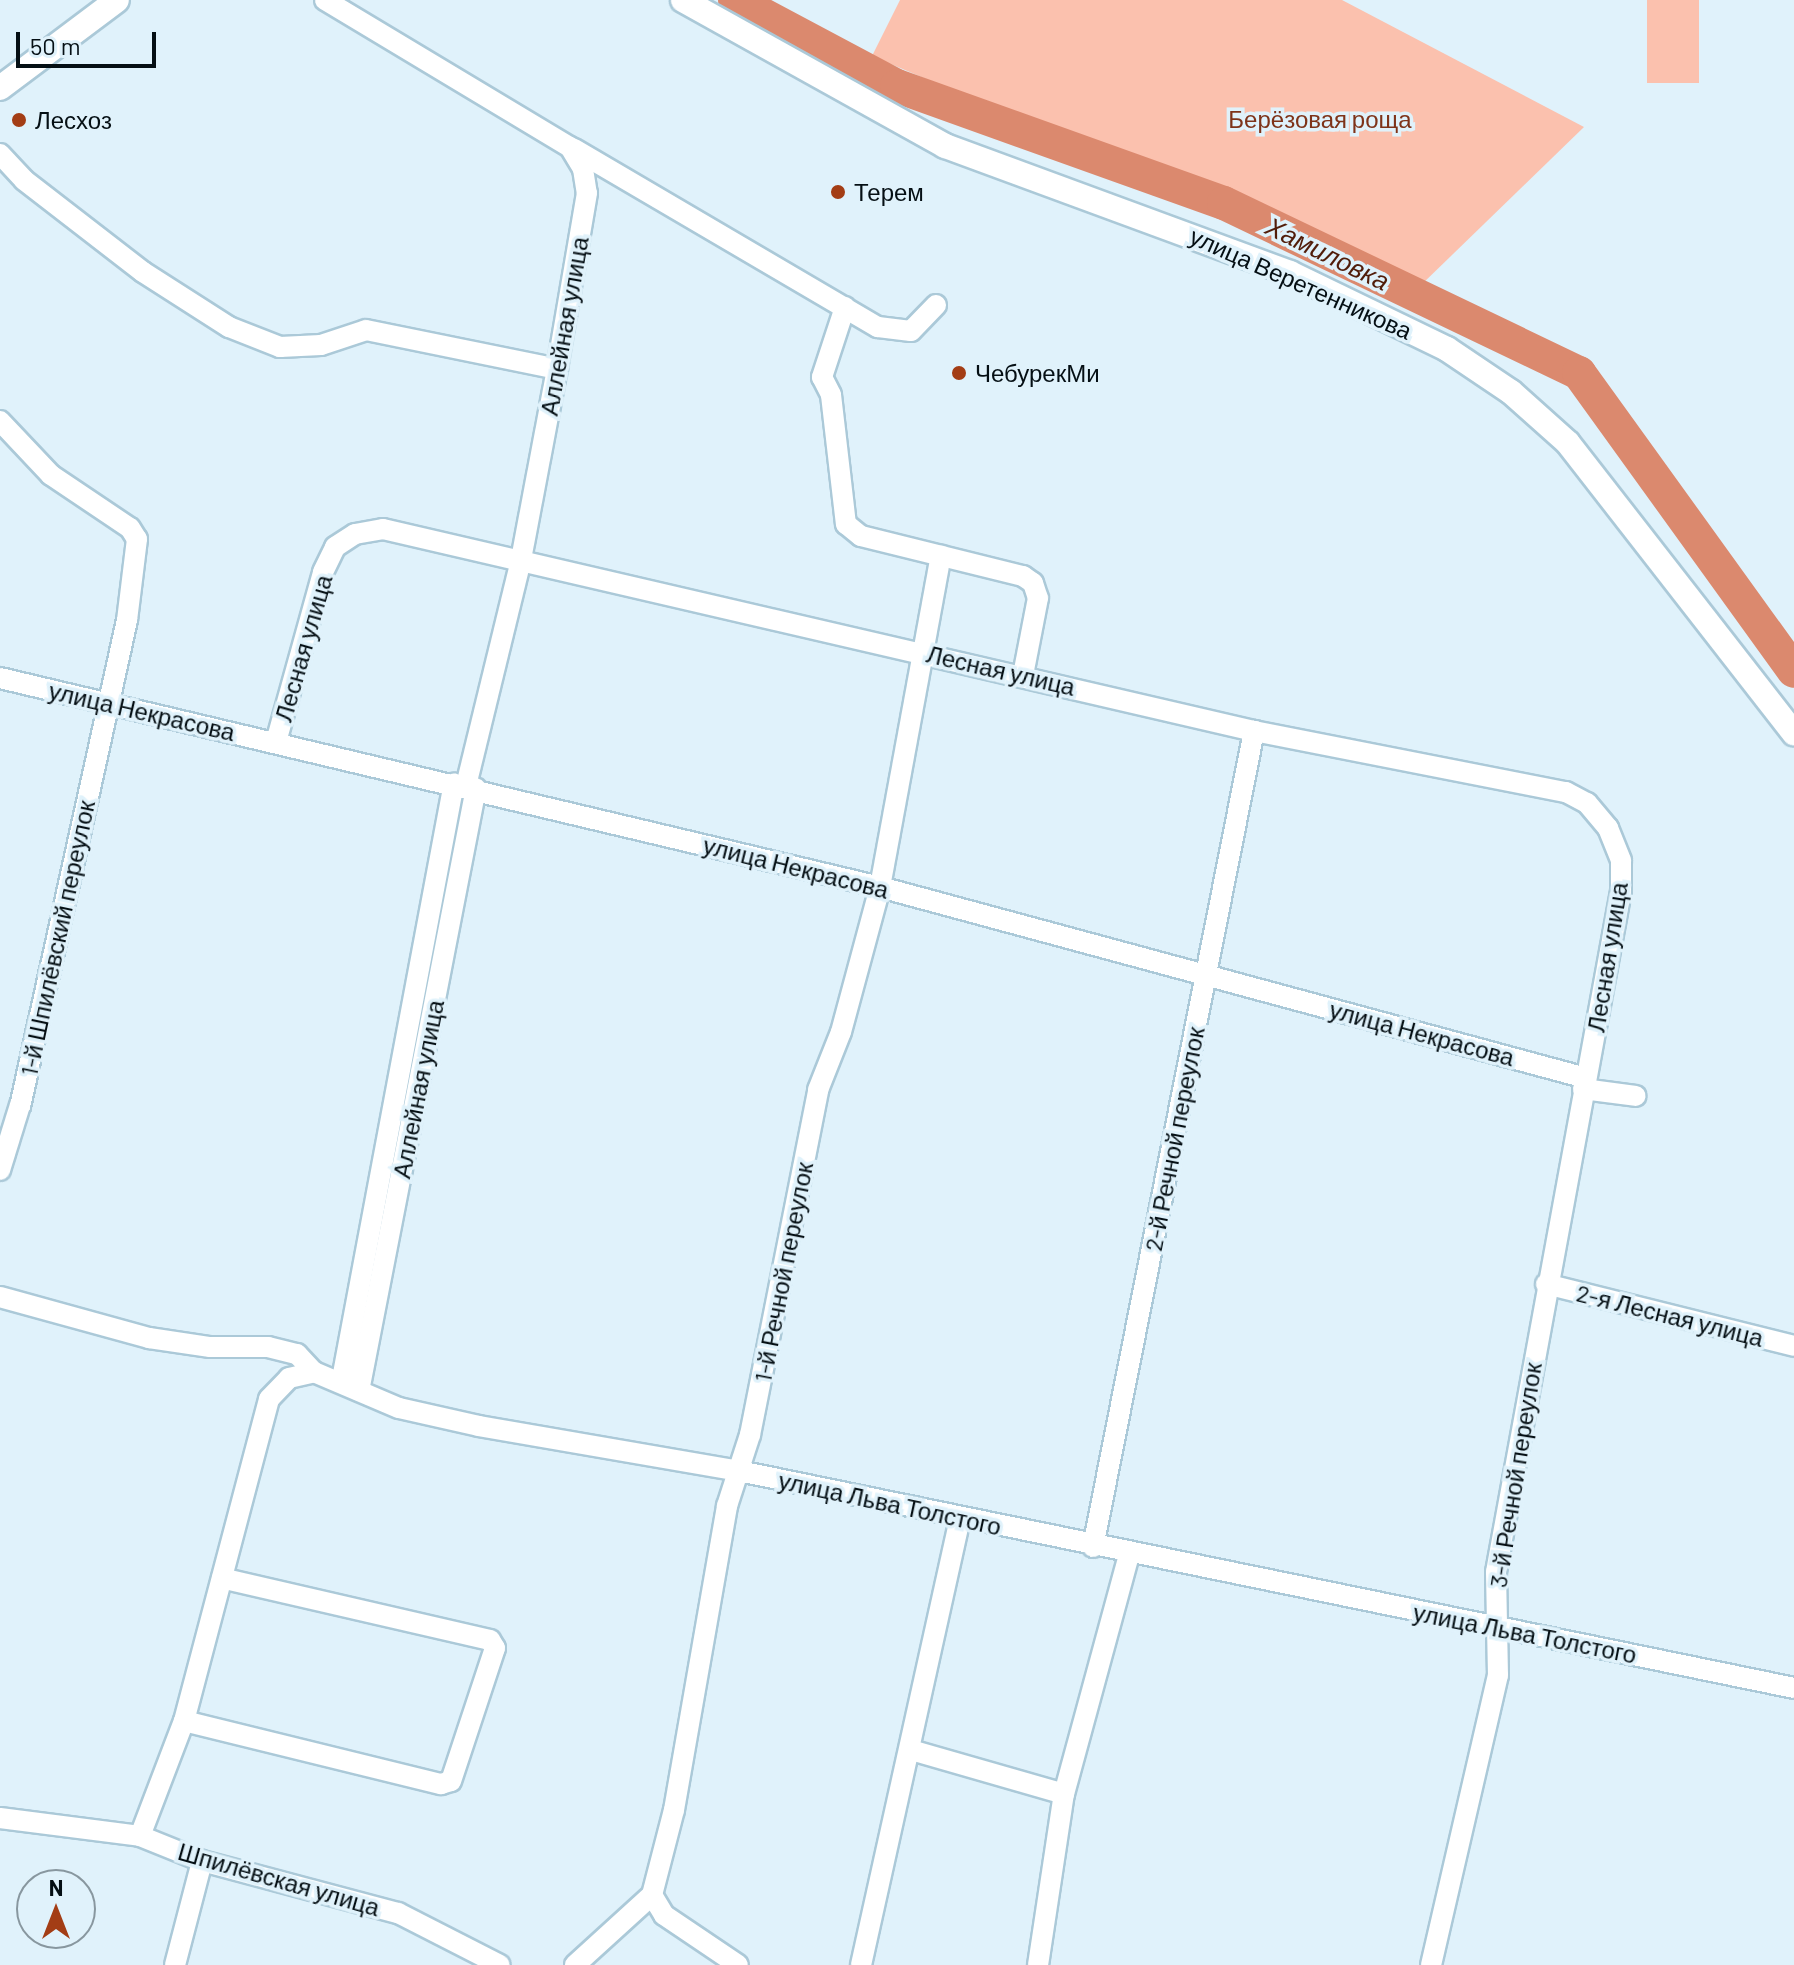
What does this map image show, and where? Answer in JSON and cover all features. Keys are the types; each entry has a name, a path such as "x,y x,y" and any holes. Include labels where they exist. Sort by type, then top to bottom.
{"main road":[{"path":"0,88 117,0"},
{"name":"улица Веретенникова","path":"697,4 945,146 1290,273 1460,357 1511,392 1568,443 1794,733"}],"street":[{"path":"325,0 878,327 911,331 936,305"},
{"name":"Аллейная улица","path":"342,1379 466,786 521,560 557,369 587,193 583,169 570,147"},
{"path":"0,154 24,180 143,272 229,327 267,342 300,348 366,330 557,369"},
{"path":"845,307 822,377 831,395 846,524 861,536 1023,576 1033,583 1038,598 1023,675"},
{"name":"1-й Шпилёвский переулок","path":"0,421 51,475 130,528 137,539 108,704 20,1105 0,1170"},
{"name":"Лесная улица","path":"276,742 323,572 335,547 355,534 383,529 923,651 1254,731 1538,777 1587,803 1608,828 1621,861 1621,891 1585,1083"},
{"name":"1-й Речной переулок","path":"652,1895 674,1810 727,1506 739,1471 818,1090 841,1032 880,887 941,556"},
{"name":"улица Некрасова","path":"0,678 466,786 880,887 1207,974 1636,1096"},
{"name":"2-й Речной переулок","path":"1093,1547 1254,731"},
{"name":"Аллейная улица","path":"359,1391 466,786"},
{"name":"3-й Речной переулок","path":"1431,1965 1498,1675 1496,1572 1585,1083"},
{"name":"2-я Лесная улица","path":"1546,1284 1794,1346"},
{"name":"улица Льва Толстого","path":"0,1297 149,1338 210,1347 268,1347 297,1354 314,1372 342,1379 359,1391 399,1408 479,1426 739,1471 1093,1547 1794,1688"},
{"path":"140,1836 184,1721 269,1399 289,1378 314,1372"},
{"path":"861,1965 960,1519"},
{"path":"1038,1965 1064,1794 1129,1554"},
{"path":"184,1721 441,1784 451,1781 495,1648 490,1640 222,1578"},
{"path":"911,1750 1064,1794"},
{"name":"Шпилёвская улица","path":"0,1818 140,1836 202,1861 398,1913 500,1965"},
{"path":"175,1965 202,1861"},
{"path":"575,1965 652,1895 664,1915 738,1965"}],"green space":[{"name":"Берёзовая роща","path":"900,0 1342,0 1584,127 1418,288 872,56"},
{"path":"1647,0 1699,0 1699,83 1647,83"}],"waterway":[{"name":"Хамиловка","path":"735,0 897,86 1224,203 1579,373 1794,671"}],"place":[{"name":"Лесхоз","path":"19,120"},
{"name":"Терем","path":"838,192"},
{"name":"ЧебурекМи","path":"959,373"}]}
